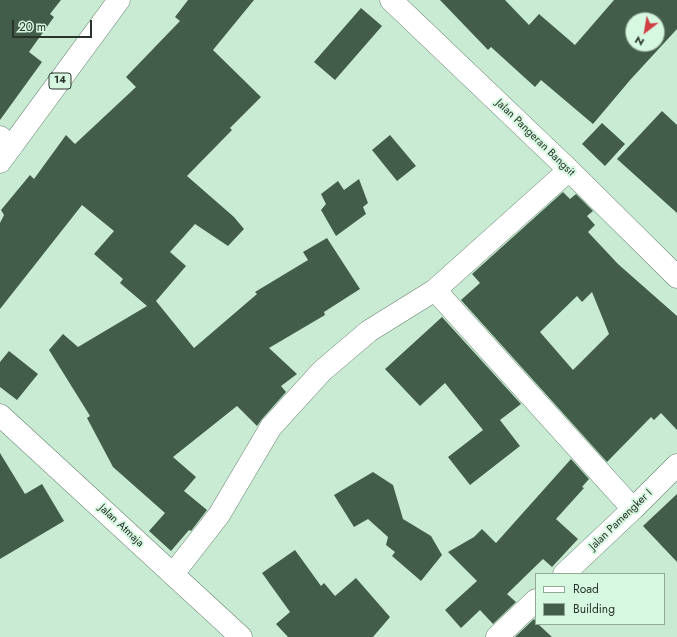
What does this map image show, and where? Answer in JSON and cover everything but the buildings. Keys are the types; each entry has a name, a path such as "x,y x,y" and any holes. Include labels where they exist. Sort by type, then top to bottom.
{"main road":[{"name":"14","path":"4,149 119,0"},
{"name":"Jalan Pangeran Bangsit","path":"391,0 569,170 677,277"},
{"path":"173,574 218,515 271,427 322,371 369,331 435,290 569,170"},
{"path":"435,290 633,509"},
{"name":"Jalan Atmaja","path":"0,415 241,637"},
{"name":"Jalan Pamengker I","path":"565,573 677,465"},
{"path":"497,637 535,601"}]}
